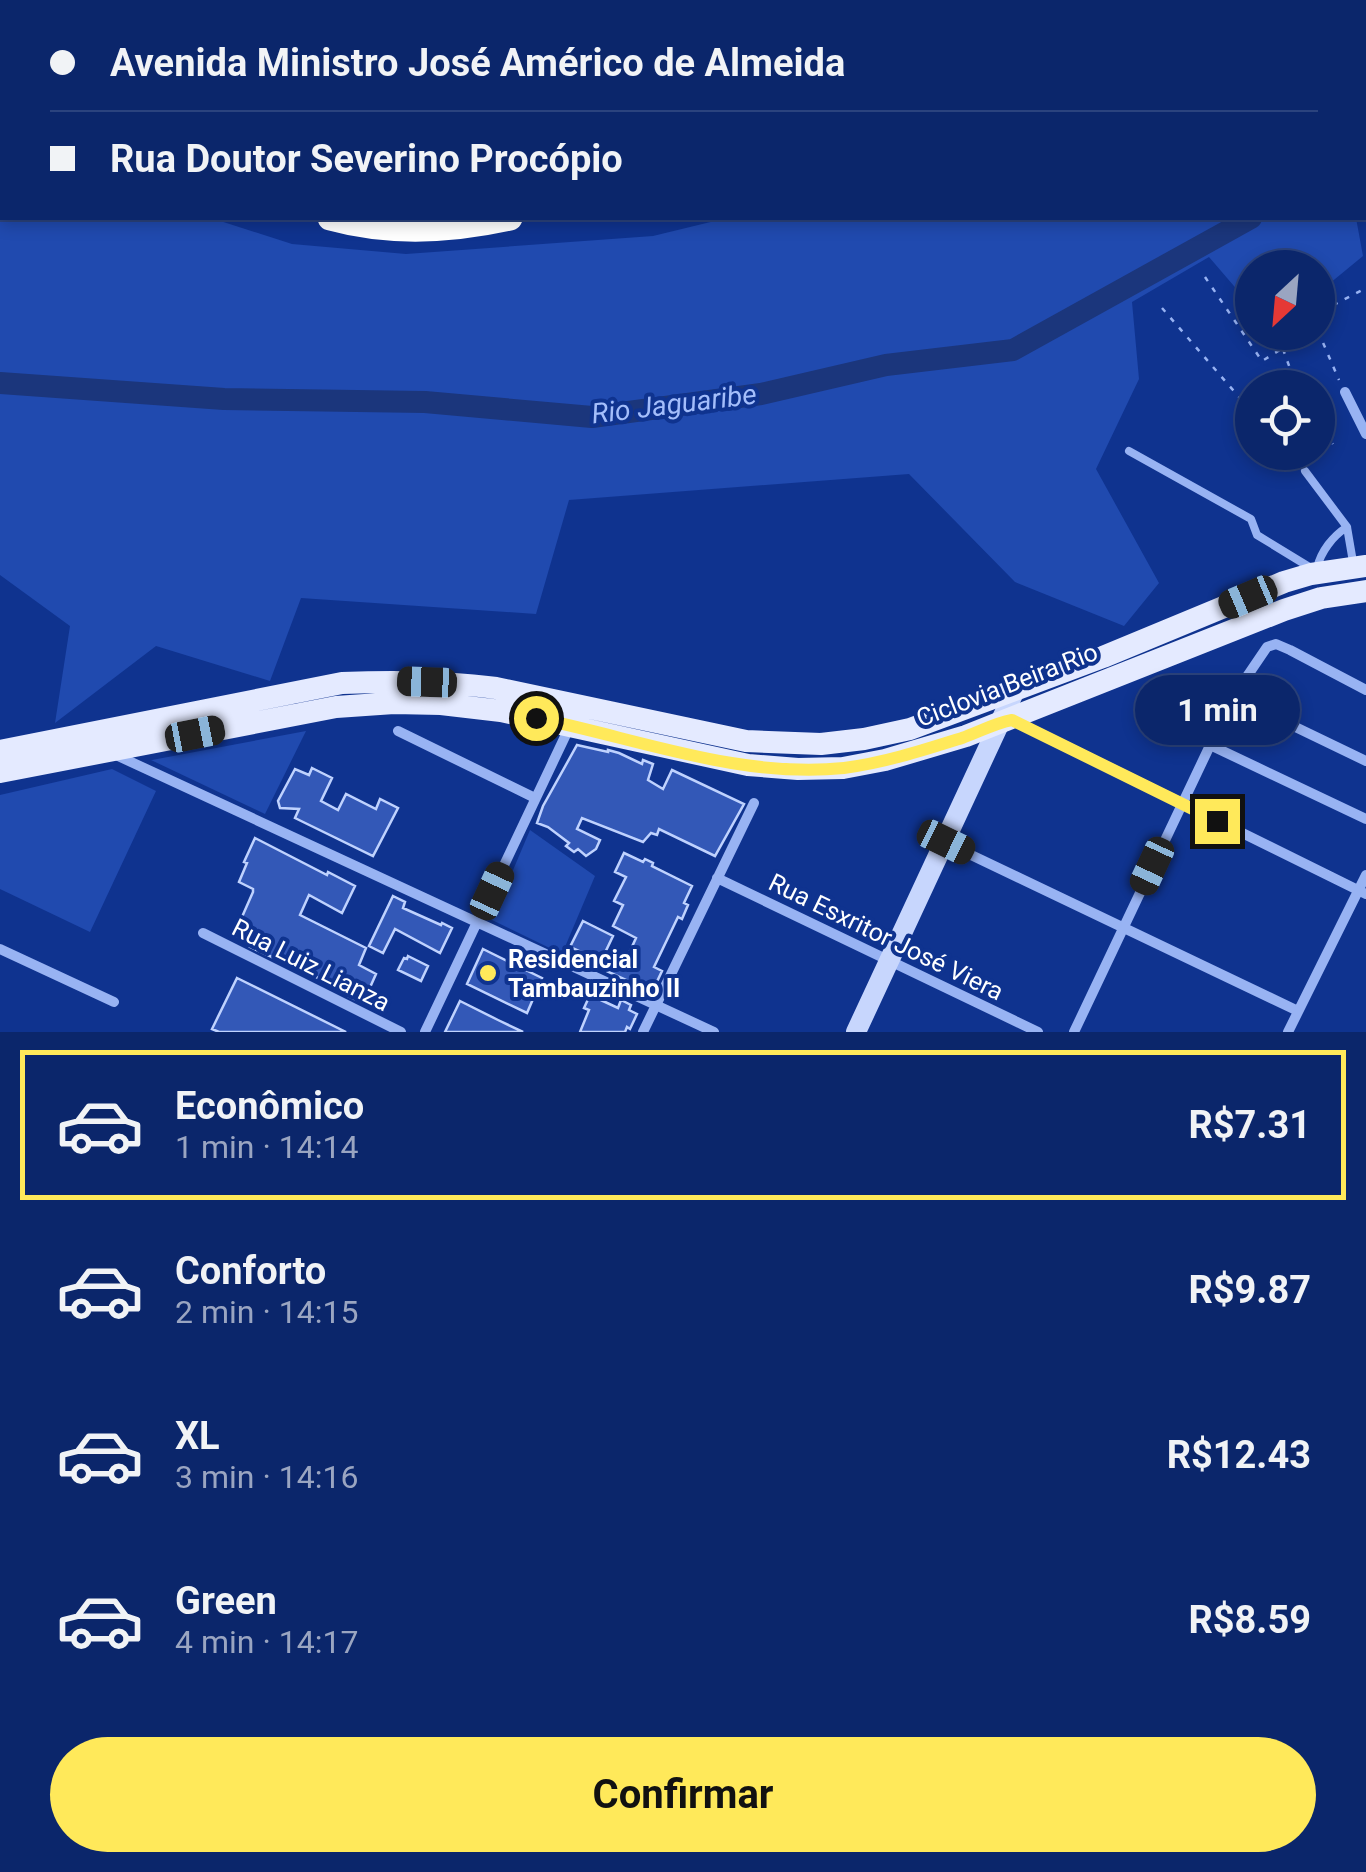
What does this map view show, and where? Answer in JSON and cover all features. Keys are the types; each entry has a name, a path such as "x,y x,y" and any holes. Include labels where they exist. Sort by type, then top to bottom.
{"highway":[{"path":"340,220 398,228 472,226 500,220"}],"main road":[{"path":"0,772 336,707 375,704 441,704 574,715 746,741 821,744 877,737 910,729 1103,657 1284,582 1360,567"},
{"path":"0,751 342,683 396,681 457,683 748,765 843,768 923,750 1007,721 1284,610 1322,598 1366,591"},
{"path":"856,1032 1007,721 1016,688"},
{"path":"910,729 924,736 923,750"}],"street":[{"path":"1345,392 1366,434"},
{"path":"1074,1032 1233,698 1267,647 1272,644 1290,650 1366,690"},
{"path":"1233,698 1366,762"},
{"path":"425,1032 574,715"},
{"path":"1007,721 1362,892"},
{"path":"398,731 535,798"},
{"path":"1210,746 1366,819"},
{"path":"107,751 714,1032"},
{"path":"643,1032 754,803"},
{"path":"946,842 1298,1011"},
{"path":"1288,1032 1362,892 1366,875"},
{"name":"Rua Esxritor José Viera","path":"717,878 1038,1032"},
{"name":"Rua Luiz Lianza","path":"203,933 401,1032"},
{"path":"0,949 114,1002"}],"lane":[{"path":"1129,451 1251,519 1257,536 1317,573"},
{"path":"1305,471 1346,528 1360,567"},
{"path":"1317,573 1318,561 1335,535 1346,528"}],"path":[{"path":"1204,277 1235,322"},
{"path":"1335,304 1366,288"},
{"path":"1162,308 1235,392"},
{"path":"1254,350 1262,361 1280,350"},
{"path":"1326,350 1345,392"}],"shaded area":[{"path":"0,220 217,220 292,244 406,254 653,236 719,220 1356,220 1363,256 1335,279 1335,250 1235,250 1235,287 1209,257 1132,302 1139,379 1096,469 1159,583 1124,626 1015,582 909,474 569,500 536,614 301,598 270,681 156,646 55,723 70,626 0,575"},
{"path":"306,731 265,814 151,760 152,760"},
{"path":"112,769 156,791 90,932 0,889 0,795"},
{"path":"530,830 595,876 562,954 492,920"}],"building":[{"path":"577,745 653,764 648,780 663,789 672,770 744,804 715,856 659,829 657,835 651,833 643,842 582,818 577,829 600,840 586,856 578,849 574,852 566,846 569,843 537,823"},
{"path":"312,768 332,778 321,801 338,810 346,794 376,809 380,799 398,808 373,856 295,818 299,809 280,808 278,801 295,769 309,775"},
{"path":"255,838 355,886 342,913 309,895 300,915 366,948 359,965 376,974 363,1003 348,996 349,992 250,947 252,943 234,935 253,892 239,882"},
{"path":"624,853 643,862 645,859 692,886 682,919 678,917 654,967 662,971 652,992 602,969 608,956 624,964 636,938 613,926 623,905 614,901 626,877 615,872"},
{"path":"393,896 405,902 403,908 452,928 440,953 395,929 383,953 369,946"},
{"path":"583,921 613,936 601,961 570,947"},
{"path":"483,949 542,978 527,1013 467,984"},
{"path":"408,956 428,966 421,981 398,970"},
{"path":"237,978 346,1032 212,1029"},
{"path":"590,995 618,1008 621,1000 631,1005 629,1010 637,1014 630,1029 580,1032"},
{"path":"460,1001 498,1020 523,1032 445,1032"}],"waterway":[{"name":"Rio Jaguaribe","path":"0,383 224,399 425,402 592,417 761,394 886,365 1013,350 1247,220"}],"place":[{"name":"Residencial Tambauzinho II","path":"488,973"}],"route":[{"path":"536,718 748,765 798,769 843,768 885,760 1012,720 1217,821"}]}
